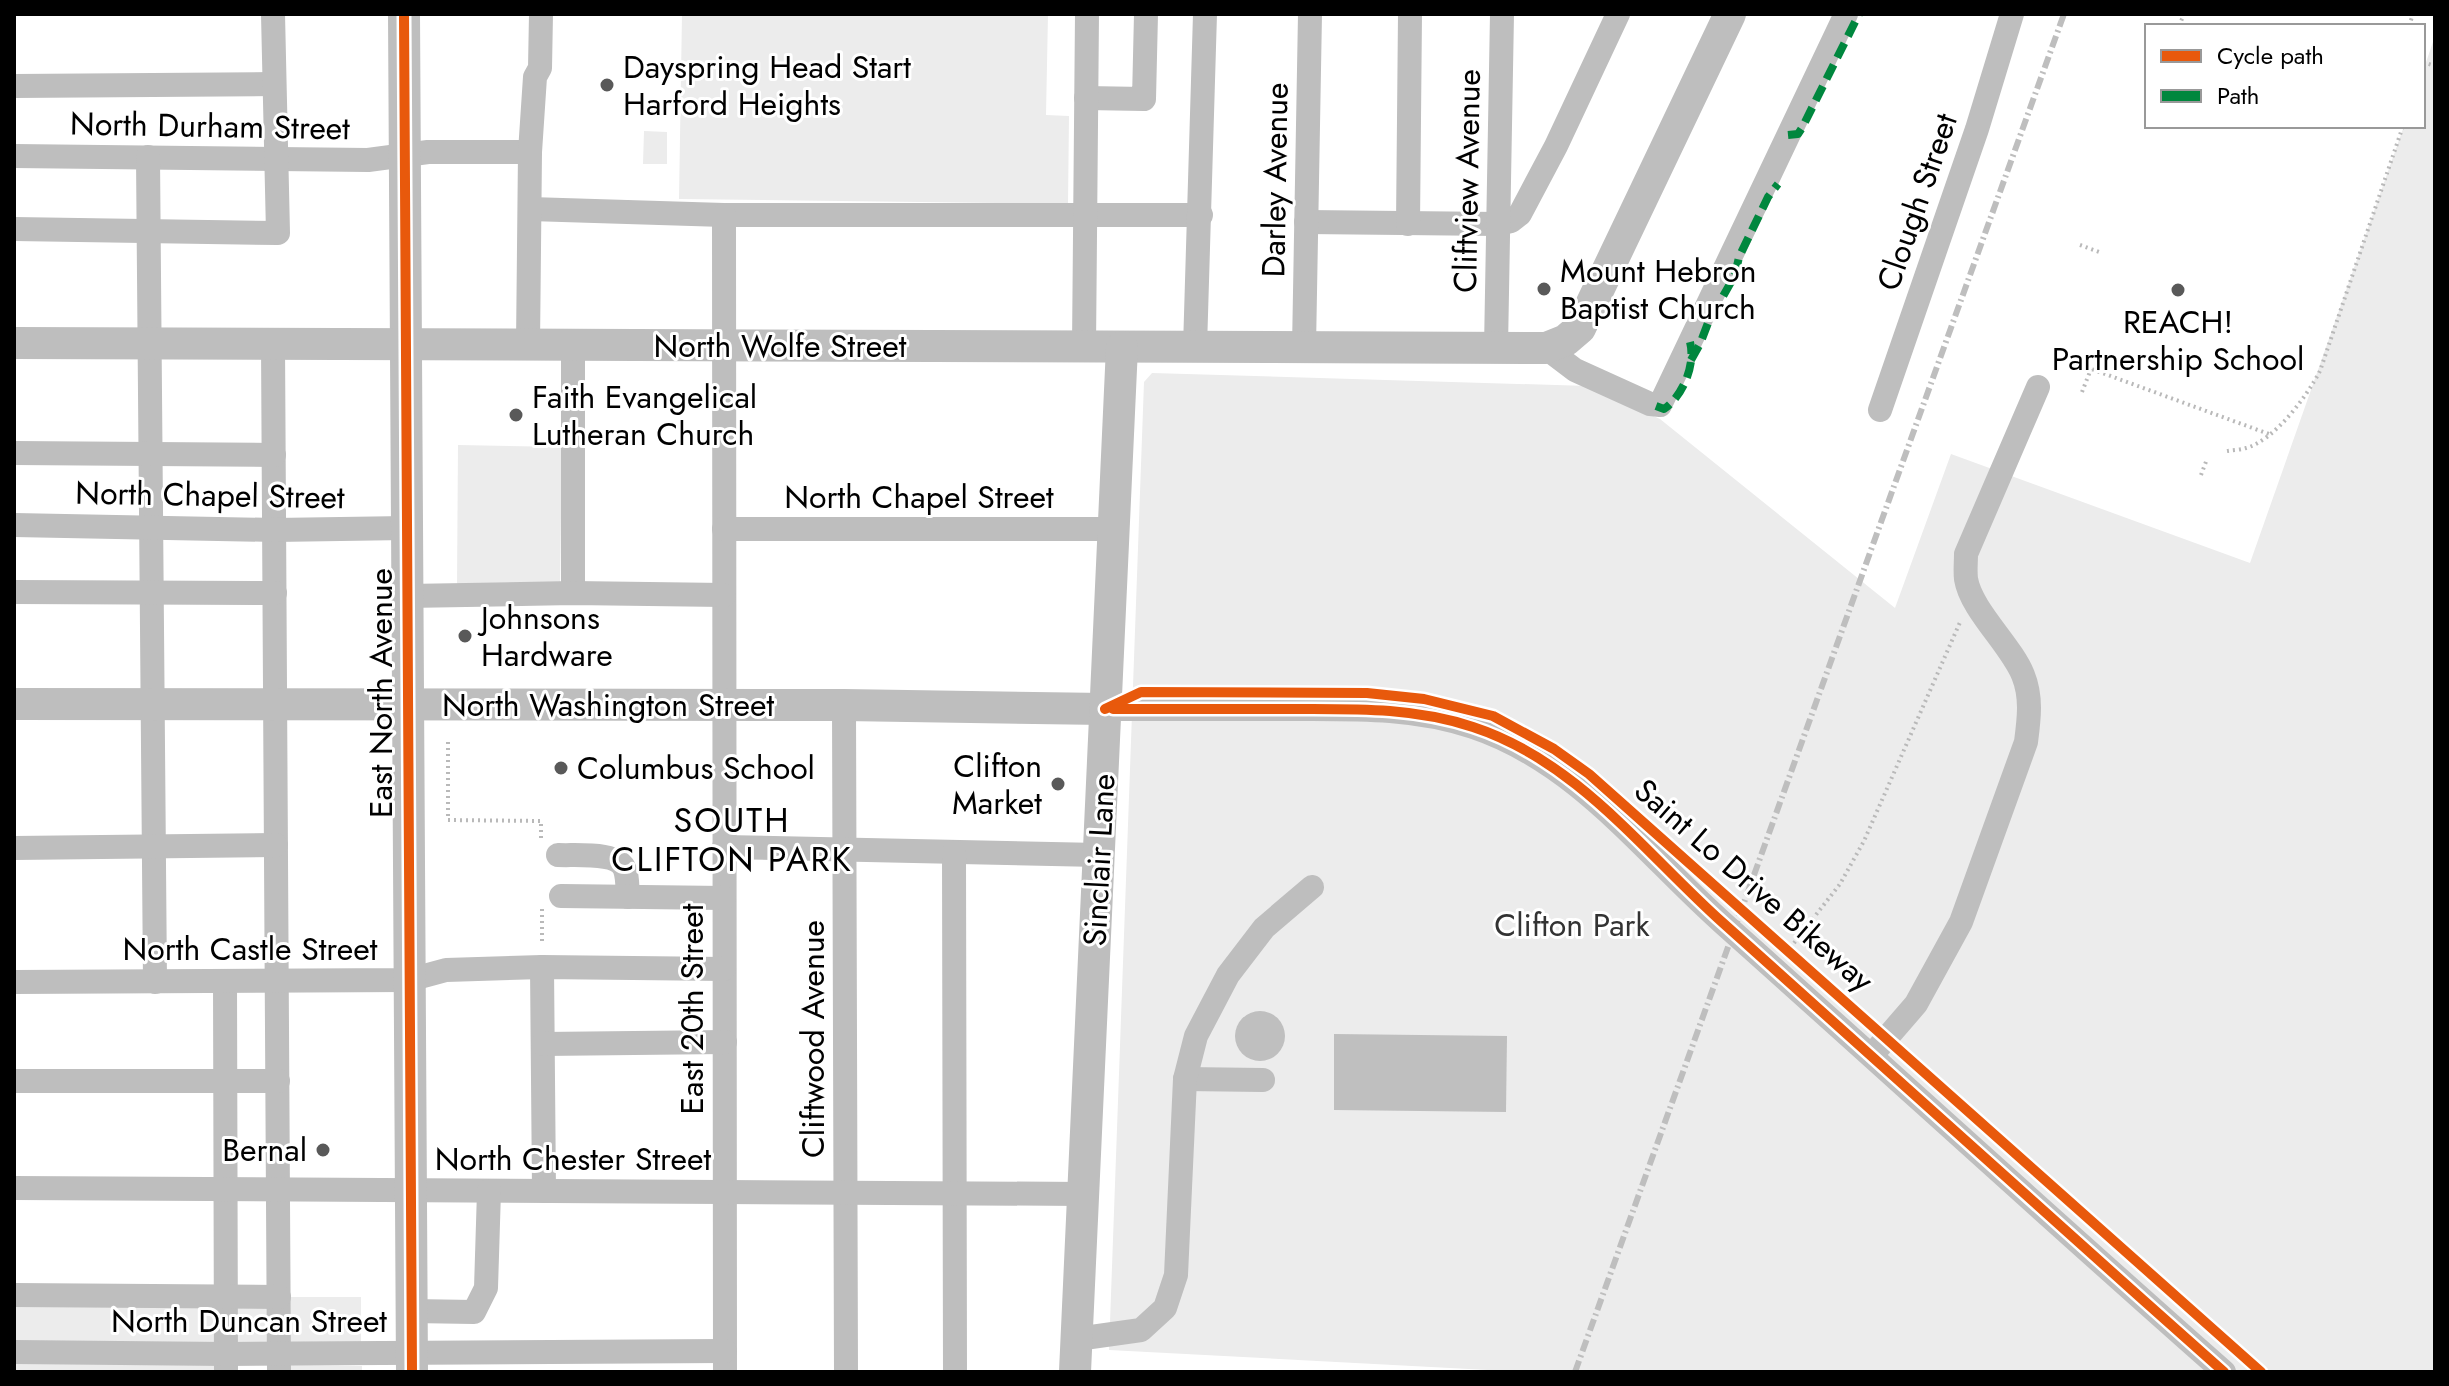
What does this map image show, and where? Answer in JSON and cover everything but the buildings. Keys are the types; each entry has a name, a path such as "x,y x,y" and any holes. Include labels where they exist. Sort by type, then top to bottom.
{"main road":[{"name":"East North Avenue","path":"404,14 412,1362"},
{"path":"1546,348 1566,340 1580,328 1730,14"},
{"name":"North Wolfe Street","path":"14,343 1122,347 1196,336 1304,348 1546,348"},
{"name":"Sinclair Lane","path":"1075,1372 1122,347"},
{"name":"North Washington Street","path":"14,704 844,705 1105,709"}],"street":[{"path":"14,229 278,233 273,14"},
{"path":"528,345 530,152 535,77 540,68 541,14"},
{"path":"1084,347 1087,14"},
{"path":"1086,98 1144,99 1146,14"},
{"path":"1196,336 1205,14"},
{"name":"Darley Avenue","path":"1304,348 1310,14"},
{"path":"1408,224 1410,14"},
{"name":"Cliftview Avenue","path":"1496,348 1502,14"},
{"path":"1501,40 1513,14"},
{"path":"1306,222 1498,224 1511,221 1520,214 1556,146 1618,14"},
{"path":"1546,348 1575,370 1650,404 1660,405 1846,14"},
{"name":"Clough Street","path":"1880,410 1977,129 2012,14"},
{"path":"14,86 273,84"},
{"name":"North Durham Street","path":"14,156 368,160 428,152 530,152"},
{"path":"148,157 155,982"},
{"path":"530,209 724,215 1201,215"},
{"name":"East 20th Street","path":"724,215 725,1362"},
{"path":"273,344 279,1363"},
{"path":"573,345 573,593"},
{"path":"1872,1055 1916,1004 1961,922 2026,742 2030,715 2029,693 2023,673 1972,595 1966,580 1966,554 2038,387"},
{"path":"14,453 274,455"},
{"name":"North Chapel Street","path":"14,525 275,530 406,528"},
{"name":"North Chapel Street","path":"724,529 1114,529"},
{"path":"14,592 275,593"},
{"path":"407,596 573,593 724,595"},
{"name":"Cliftwood Avenue","path":"844,705 846,1372"},
{"path":"1105,709 1389,710 1435,716 1470,726 1544,760 1570,778 1713,914 2224,1372"},
{"path":"14,848 276,845"},
{"path":"724,847 1099,855"},
{"path":"954,852 955,1372"},
{"path":"550,853 617,860 625,868 628,897"},
{"path":"1077,1339 1141,1330 1165,1308 1176,1275 1185,1079 1196,1036 1228,975 1264,928 1312,887"},
{"path":"552,902 628,897 724,898"},
{"path":"542,967 544,1191"},
{"name":"North Castle Street","path":"14,982 409,980 446,970 542,967 724,969"},
{"path":"225,981 226,1363"},
{"path":"543,1044 725,1042"},
{"path":"1185,1079 1263,1080"},
{"path":"14,1081 278,1081"},
{"name":"North Chester Street","path":"14,1188 1084,1194"},
{"path":"412,1311 474,1312 486,1288 489,1191"},
{"path":"14,1295 279,1297"},
{"name":"North Duncan Street","path":"14,1352 226,1363 725,1362"}],"path":[{"path":"2227,451 2248,448 2269,434 2298,406 2320,371 2402,128"},
{"path":"2080,245 2102,253"},
{"path":"2064,359 2269,434"},
{"path":"2082,392 2091,369"},
{"path":"2201,475 2207,459"},
{"path":"1794,943 1840,884 1864,841 1972,595"},
{"path":"448,742 448,820 541,821 550,853"},
{"path":"542,967 552,902"}],"green space":[{"path":"682,14 1048,14 1046,115 1069,116 1068,204 679,199"},
{"name":"Clifton Park","path":"2435,36 2435,1372 1528,1372 1109,1350 1144,382 1152,373 1588,386 1660,419 1895,608 1951,454 2250,563 2403,128 2425,128 2425,65"},
{"path":"644,131 667,132 667,164 643,164"},
{"path":"458,445 562,447 560,586 457,585"},
{"path":"286,1297 361,1297 361,1345 285,1345"},
{"path":"216,1302 216,1372 14,1372 14,1303"},
{"path":"236,1303 274,1303 274,1344 236,1344"},
{"path":"286,1365 362,1366 362,1372 286,1372"}],"shaded area":[{"path":"1260,1011 1277,1019 1285,1036 1277,1053 1260,1061 1243,1053 1235,1036 1243,1019"},
{"path":"1334,1034 1507,1036 1506,1112 1334,1110"}],"railway":[{"path":"1575,1372 2064,14"}],"marked path":[{"path":"1788,135 1798,134 1802,128 1859,14"},
{"path":"1691,360 1735,275 1739,257 1768,197 1778,184"},
{"path":"1656,406 1664,409 1682,388 1691,360 1690,342"}],"cycle path":[{"path":"404,14 412,1372"},
{"name":"Saint Lo Drive Bikeway","path":"1105,709 1141,692 1367,693 1424,699 1493,716 1554,749 1589,774 2261,1372"},
{"path":"1113,709 1382,710 1450,720 1473,727 1510,742 1545,762 1607,811 1722,922 2224,1372"}],"place":[{"name":"Dayspring Head Start Harford Heights","path":"607,85"},
{"name":"Mount Hebron Baptist Church","path":"1544,289"},
{"name":"REACH! Partnership School","path":"2178,290"},
{"name":"Faith Evangelical Lutheran Church","path":"516,415"},
{"name":"Johnsons Hardware","path":"465,636"},
{"name":"Columbus School","path":"561,768"},
{"name":"Clifton Market","path":"1058,784"},
{"name":"Bernal","path":"323,1150"}],"district":[{"name":"SOUTH CLIFTON PARK","path":"732,840"}]}
